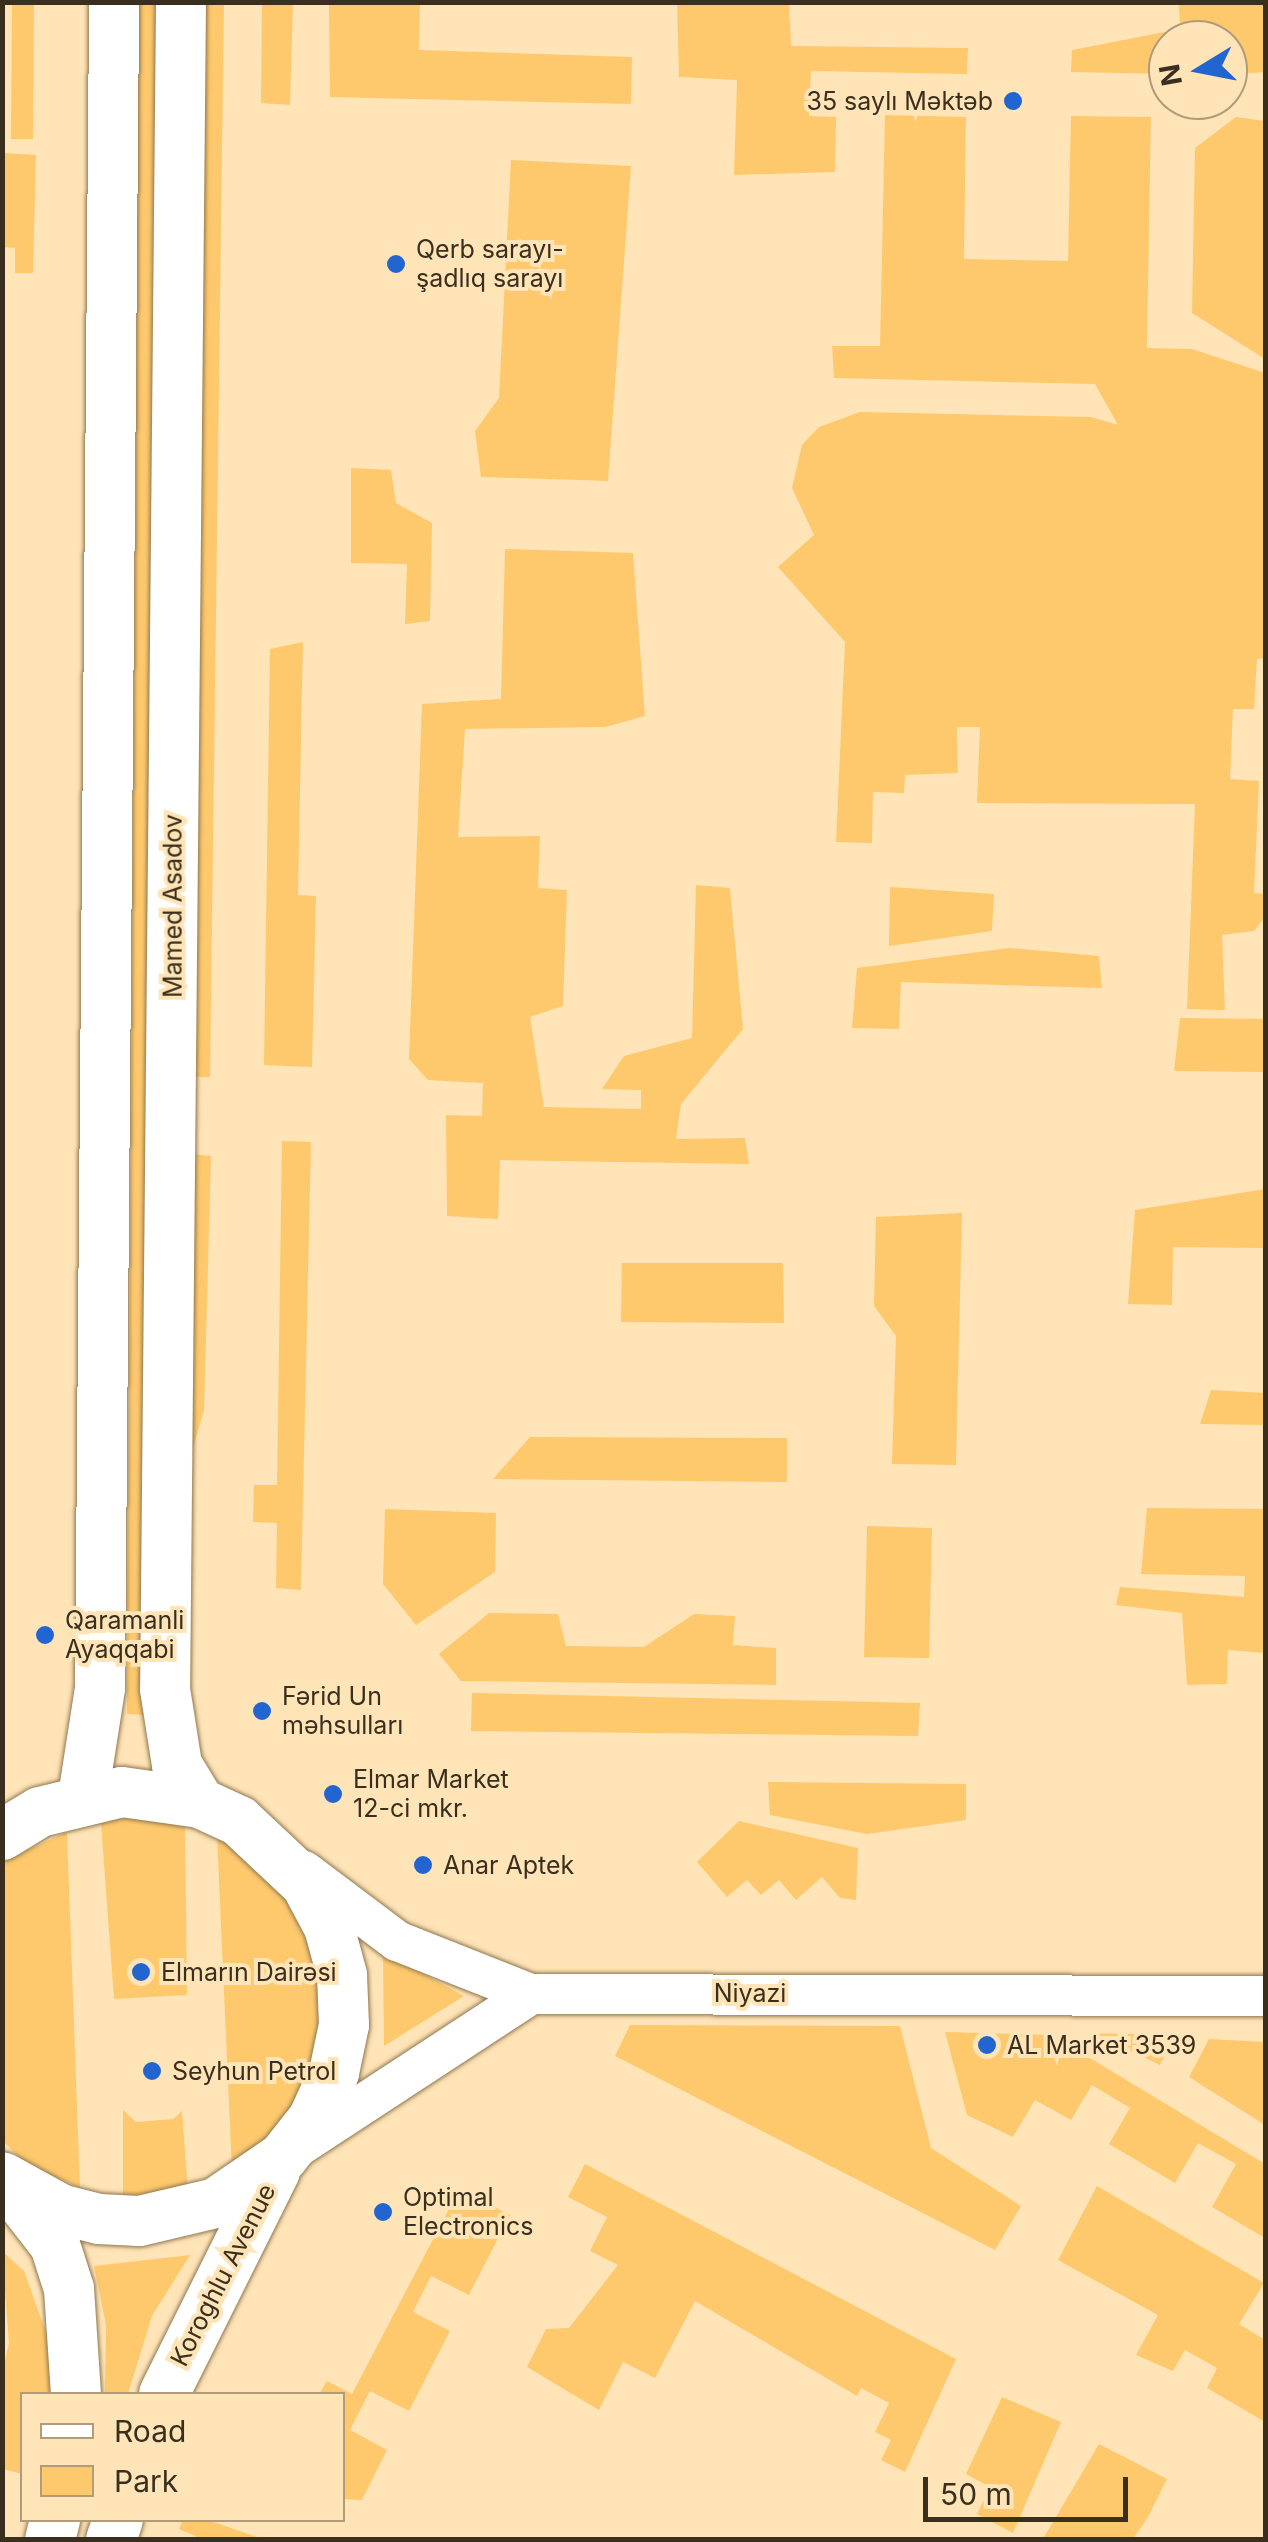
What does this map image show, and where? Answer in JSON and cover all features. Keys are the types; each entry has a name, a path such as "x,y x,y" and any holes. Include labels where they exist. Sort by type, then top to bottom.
{"main road":[{"path":"83,1797 100,1688 114,2"},
{"name":"Mamed Asadov","path":"181,2 165,1689 174,1752 200,1803"},
{"path":"2,1831 53,1766 100,1688"},
{"path":"2,1831 83,1797 142,1793 200,1803 273,1846 306,1884 329,1928 342,1975 344,2025 334,2074 313,2118 283,2157 216,2203 139,2221 100,2219 62,2210 2,2179"},
{"name":"Koroghlu Avenue","path":"165,2392 189,2337 283,2157"},
{"path":"2,2179 55,2245 68,2290 76,2392"},
{"path":"189,2337 216,2203"}],"street":[{"path":"273,1846 397,1941 531,1994"},
{"path":"283,2157 531,1994"},
{"name":"Niyazi","path":"531,1994 1266,1996"}],"green space":[{"path":"158,2 145,1715 127,1714 139,3"},
{"path":"224,2 210,1077 191,1077 205,3"},
{"path":"12,3 34,3 33,139 11,139"},
{"path":"262,3 293,3 290,105 261,103"},
{"path":"329,3 420,3 419,50 632,57 631,104 330,97"},
{"path":"677,3 789,3 791,46 968,48 967,74 811,71 809,116 836,117 835,172 734,175 737,80 679,77"},
{"path":"1179,3 1265,3 1265,72 1248,73 1248,20 1180,20"},
{"path":"1148,35 1148,74 1071,72 1072,50"},
{"path":"885,115 966,117 964,259 1068,261 1071,116 1151,120 1147,348 1192,349 1265,373 1265,658 1257,659 1254,709 1233,709 1230,779 1259,781 1254,893 1265,894 1265,917 1254,931 1222,935 1225,1010 1187,1009 1195,804 977,803 980,727 957,727 958,773 905,775 904,793 873,792 872,843 836,842 845,642 778,567 814,535 792,488 802,445 819,427 860,412 1091,417 1118,425 1095,384 834,378 832,346 880,346"},
{"path":"1232,120 1265,121 1265,359 1192,313 1195,148"},
{"path":"4,153 36,155 33,273 15,273 15,248 3,247"},
{"path":"511,160 631,166 608,481 481,477 475,431 499,398"},
{"path":"351,468 391,470 396,503 432,523 430,621 405,624 407,564 351,563"},
{"path":"505,549 633,553 645,716 605,727 465,729 458,837 540,836 538,888 567,890 563,1006 530,1017 544,1107 641,1109 641,1090 602,1089 624,1056 692,1038 696,885 730,888 743,1029 681,1104 676,1139 745,1138 749,1164 500,1160 498,1219 447,1216 446,1115 482,1116 483,1083 428,1080 409,1059 422,704 501,699"},
{"path":"303,642 298,895 316,896 312,1067 264,1065 270,649"},
{"path":"890,887 994,894 992,931 889,946"},
{"path":"1009,948 1099,956 1102,988 901,982 899,1029 852,1028 857,968"},
{"path":"1180,1018 1265,1019 1265,1072 1174,1071"},
{"path":"282,1141 311,1142 301,1590 276,1588 277,1523 253,1522 254,1485 277,1485"},
{"path":"194,1154 211,1156 204,1411 187,1467"},
{"path":"1265,1189 1265,1248 1173,1247 1172,1305 1128,1304 1135,1210"},
{"path":"962,1213 956,1465 892,1464 896,1336 874,1306 876,1217"},
{"path":"622,1263 783,1263 784,1323 621,1322"},
{"path":"1211,1390 1265,1393 1265,1425 1200,1424"},
{"path":"530,1437 787,1438 787,1482 493,1479"},
{"path":"1147,1508 1265,1509 1265,1653 1228,1650 1227,1684 1187,1685 1182,1613 1116,1605 1120,1587 1244,1597 1245,1576 1141,1574"},
{"path":"385,1509 496,1513 495,1572 416,1625 383,1584"},
{"path":"867,1526 932,1528 929,1658 864,1657"},
{"path":"489,1613 558,1614 566,1646 644,1647 694,1614 735,1616 733,1645 776,1648 776,1685 461,1681 439,1654"},
{"path":"472,1693 920,1703 918,1736 471,1731"},
{"path":"768,1782 966,1784 966,1820 867,1834 770,1815"},
{"path":"130,1815 160,1816 185,1826 187,1995 114,1999 101,1823"},
{"path":"739,1821 858,1848 856,1900 840,1898 822,1877 796,1900 779,1880 761,1895 747,1880 727,1897 697,1862"},
{"path":"67,1832 80,2188 25,2163 3,2141 2,1862"},
{"path":"217,1835 286,1891 321,1976 323,2022 314,2071 294,2112 232,2171"},
{"path":"383,1952 464,1996 384,2046"},
{"path":"630,2025 900,2026 931,2148 1021,2206 995,2250 615,2056"},
{"path":"945,2032 1052,2035 1265,2164 1265,2238 1212,2207 1236,2164 1198,2143 1175,2183 1109,2144 1130,2108 1092,2085 1071,2120 1035,2100 1013,2137 967,2115"},
{"path":"1093,2033 1174,2035 1160,2065"},
{"path":"1209,2039 1265,2042 1265,2125 1189,2077"},
{"path":"123,2110 136,2122 173,2119 182,2111 188,2191 123,2197"},
{"path":"585,2164 956,2359 905,2472 881,2460 891,2440 875,2432 889,2403 861,2388 857,2396 695,2301 655,2378 623,2362 599,2410 527,2367 546,2329 569,2328 618,2265 590,2251 607,2217 568,2197"},
{"path":"1097,2186 1264,2283 1239,2324 1265,2340 1265,2422 1207,2388 1217,2368 1185,2350 1173,2371 1136,2355 1158,2315 1058,2260"},
{"path":"471,2195 510,2215 469,2295 431,2276 413,2312 450,2331 409,2411 370,2391 350,2430 387,2450 362,2500 345,2499 345,2392 320,2392 327,2381 352,2394 450,2207"},
{"path":"2,2251 24,2271 58,2366 56,2392 20,2392 20,2473 3,2469 3,2369 9,2343"},
{"path":"190,2255 152,2316 129,2392 105,2392 106,2325 94,2266"},
{"path":"1002,2397 1061,2422 1013,2533 977,2514 990,2487 966,2474"},
{"path":"1099,2444 1167,2479 1148,2517 1133,2539 1043,2539"},
{"path":"182,2522 214,2522 257,2537 202,2539 179,2529"}],"place":[{"name":"35 saylı Məktəb","path":"1013,101"},
{"name":"Qerb sarayı- şadlıq sarayı","path":"396,264"},
{"name":"Qaramanli Ayaqqabi","path":"45,1635"},
{"name":"Fərid Un məhsulları","path":"262,1711"},
{"name":"Elmar Market 12-ci mkr.","path":"333,1794"},
{"name":"Anar Aptek","path":"423,1865"},
{"name":"Elmarın Dairəsi","path":"141,1972"},
{"name":"AL Market 3539","path":"987,2045"},
{"name":"Seyhun Petrol","path":"152,2071"},
{"name":"Optimal Electronics","path":"383,2212"}]}
